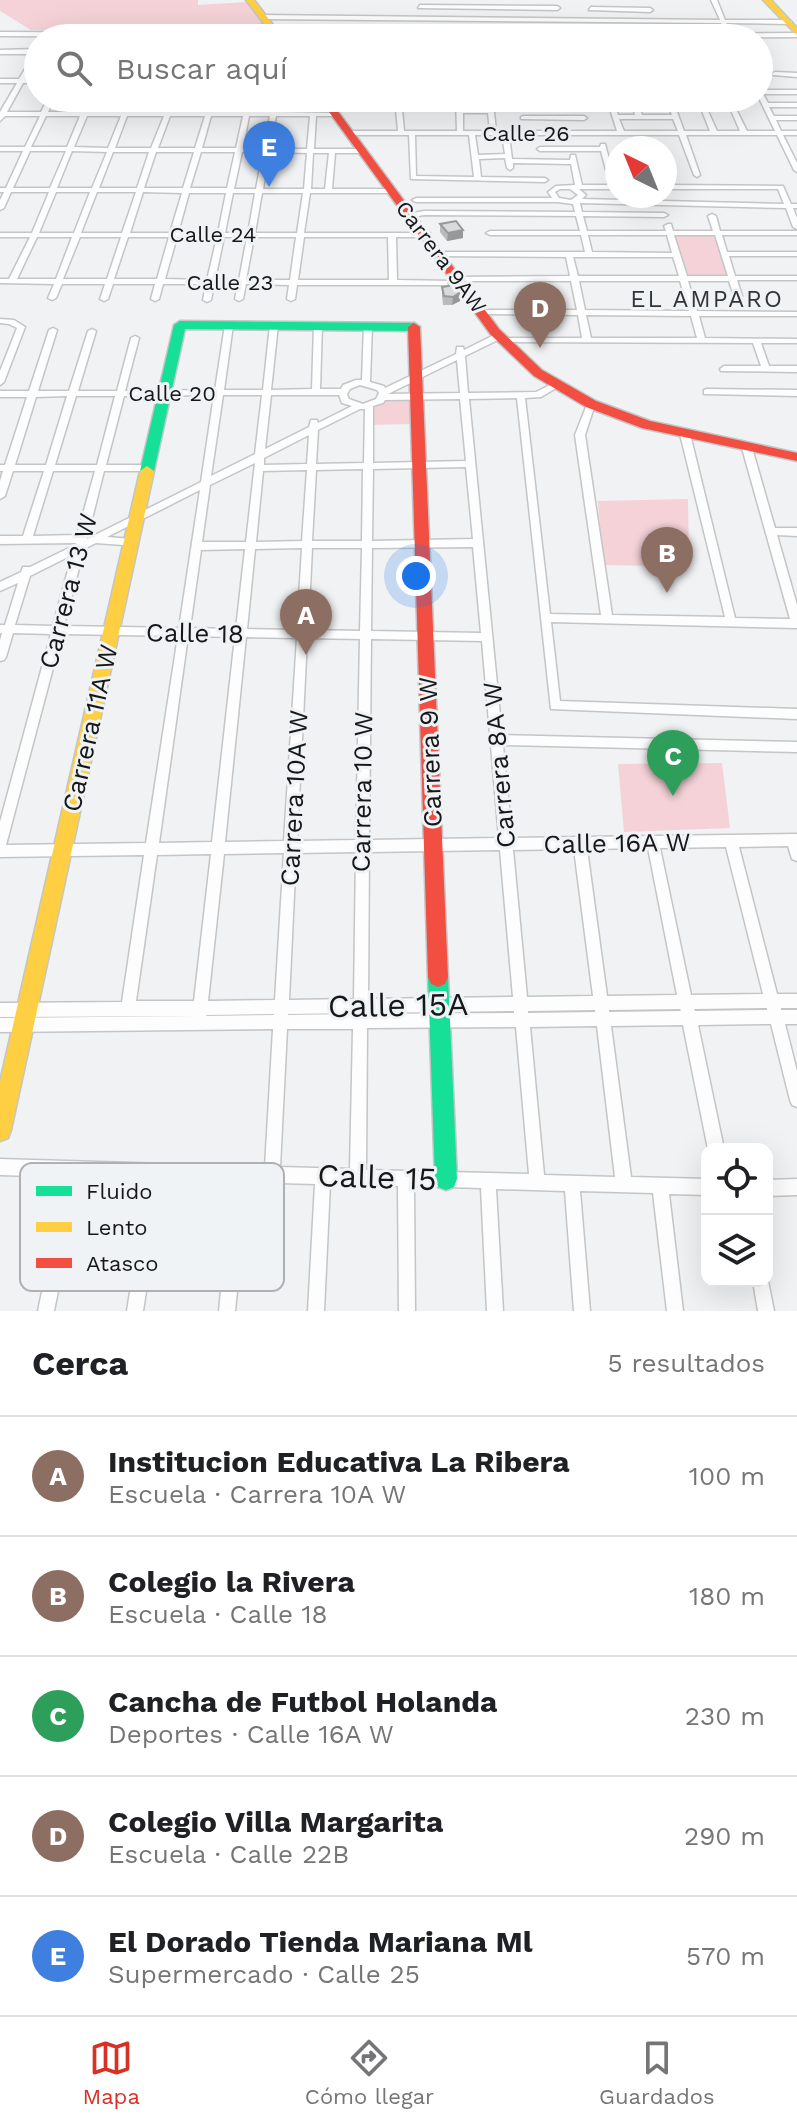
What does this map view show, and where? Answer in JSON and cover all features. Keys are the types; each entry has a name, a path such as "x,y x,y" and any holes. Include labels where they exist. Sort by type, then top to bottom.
{"street":[{"path":"250,0 266,24"},
{"path":"555,0 559,24"},
{"path":"588,0 596,24"},
{"path":"649,0 657,24"},
{"path":"714,0 724,22"},
{"path":"767,0 794,30"},
{"path":"420,18 420,3 557,8"},
{"path":"477,3 479,24"},
{"path":"591,9 650,10"},
{"path":"339,18 339,24"},
{"path":"308,24 339,18 742,24"},
{"path":"365,24 366,18"},
{"path":"394,19 394,24"},
{"path":"773,28 794,30"},
{"path":"773,32 794,30"},
{"path":"0,34 24,35"},
{"path":"1,53 14,34"},
{"path":"1,53 24,52"},
{"path":"775,74 797,75"},
{"path":"1,116 24,77"},
{"path":"0,81 22,81"},
{"path":"773,92 797,92"},
{"path":"773,105 797,105"},
{"path":"104,299 124,234 169,112"},
{"path":"399,112 401,133"},
{"path":"460,112 460,133"},
{"path":"491,112 493,133"},
{"path":"522,112 525,133"},
{"path":"551,112 558,133"},
{"path":"582,112 586,133"},
{"path":"614,112 621,133"},
{"path":"638,112 639,117"},
{"path":"673,112 697,175"},
{"path":"706,112 714,132"},
{"path":"736,112 744,132"},
{"path":"770,112 797,170"},
{"path":"0,208 5,190 43,114"},
{"path":"12,281 35,234 83,114"},
{"path":"52,298 125,114"},
{"path":"155,299 208,114"},
{"path":"207,300 247,114"},
{"path":"239,299 273,114"},
{"path":"1,116 336,114"},
{"name":"Carrera 9AW","path":"336,114 391,191 413,208 438,254 499,336 538,373 557,385"},
{"path":"291,299 298,234 307,191 313,115"},
{"path":"617,117 675,117"},
{"path":"523,118 584,118"},
{"path":"773,118 797,118"},
{"name":"Calle 26","path":"352,133 797,133"},
{"path":"412,133 412,177 545,180"},
{"path":"472,133 478,179"},
{"path":"505,133 512,179"},
{"path":"537,133 546,186 553,189 605,187"},
{"path":"570,133 576,187 583,195 576,201"},
{"path":"600,133 605,152"},
{"path":"0,149 364,151"},
{"path":"540,149 604,149"},
{"path":"328,191 332,151"},
{"path":"475,157 574,162"},
{"path":"490,233 797,230 793,206 781,187 677,187"},
{"path":"553,189 551,195 557,200"},
{"path":"5,190 391,191"},
{"path":"413,208 557,200 605,201"},
{"path":"576,201 589,254"},
{"path":"677,201 793,206"},
{"path":"413,208 424,213 664,215"},
{"path":"662,208 702,341"},
{"path":"712,216 738,296"},
{"name":"Calle 24","path":"0,235 427,235"},
{"path":"392,235 393,282"},
{"path":"438,254 676,255"},
{"path":"569,254 587,340"},
{"path":"724,254 797,254"},
{"name":"Calle 23","path":"0,281 393,282 797,278"},
{"path":"482,312 797,314"},
{"path":"0,321 21,327 0,382"},
{"name":"Carrera 11A W","path":"0,1130 180,325 229,325"},
{"path":"128,1009 229,325 368,325 366,382"},
{"path":"200,1015 274,325"},
{"path":"316,392 318,325"},
{"name":"Carrera 9 W","path":"368,325 414,326 446,1179"},
{"path":"0,496 4,468 53,330"},
{"path":"27,540 92,331"},
{"path":"0,579 85,542 208,479 261,457 352,401 382,392 460,352 499,336 587,340 797,341"},
{"name":"Carrera 13 W","path":"0,845 57,630 85,542 135,338"},
{"path":"756,341 766,369"},
{"name":"Carrera 8A W","path":"460,352 537,1182"},
{"path":"724,369 797,369"},
{"path":"352,401 352,384 366,382 382,392 417,397 521,397 538,395 557,385 591,404 647,425 797,457"},
{"name":"Calle 20","path":"0,397 316,392 352,401"},
{"path":"707,392 797,393"},
{"name":"Calle 20","path":"266,395 352,401"},
{"path":"521,397 555,706 797,714"},
{"name":"Carrera 10 W","path":"352,401 366,466 358,1177"},
{"path":"591,404 585,417 581,444 607,619"},
{"name":"Carrera 10A W","path":"273,1163 314,425"},
{"path":"685,434 731,622"},
{"path":"545,618 797,623 747,448"},
{"path":"261,457 312,467 471,464"},
{"path":"4,468 149,468"},
{"path":"771,531 797,532"},
{"path":"0,540 132,543"},
{"path":"197,546 478,543"},
{"path":"0,587 27,569"},
{"path":"0,657 4,629 27,569"},
{"name":"Calle 18","path":"4,629 487,637"},
{"path":"496,740 797,747"},
{"path":"795,840 797,855"},
{"name":"Calle 16A W","path":"0,851 795,840"},
{"path":"731,841 797,1100"},
{"path":"653,842 715,1143"},
{"path":"580,843 624,1184"},
{"name":"Calle 15A","path":"440,1013 521,1004 797,1001"},
{"name":"Calle 15A","path":"110,1016 128,1009 200,1015"},
{"name":"Calle 15A","path":"0,1010 25,1017 440,1013 522,1020 797,1017"},
{"name":"Calle 15A","path":"0,1025 25,1017"},
{"name":"Calle 15","path":"0,1167 20,1168"},
{"name":"Calle 15","path":"284,1174 701,1187"},
{"path":"316,1311 323,1176"},
{"path":"406,1178 407,1311"},
{"path":"488,1181 495,1311"},
{"path":"572,1183 582,1311"},
{"path":"660,1185 675,1311"},
{"path":"773,1188 797,1187"},
{"path":"762,1287 766,1311"},
{"path":"46,1311 50,1291"},
{"path":"135,1311 138,1291"},
{"path":"227,1311 229,1291"}],"shaded area":[{"path":"0,0 198,0 198,5 247,2 264,24 24,26 0,11"},
{"path":"675,235 715,235 729,275 688,275"},
{"path":"411,400 412,424 370,425 370,410 385,401"},
{"path":"688,499 689,562 655,566 603,565 598,501"},
{"path":"722,763 730,828 624,832 618,764"}],"building":[{"path":"456,221 463,230 448,233 440,224"},
{"path":"448,280 454,280 461,292 453,297 444,296 442,287 449,286"}],"traffic: fast":[{"path":"147,471 180,325 414,327"},
{"path":"438,977 446,1179"}],"traffic: slow":[{"path":"250,0 268,24"},
{"path":"767,0 797,33"},
{"path":"0,1130 147,471"}],"traffic: jam":[{"path":"333,112 495,332 538,373 591,404 647,425 797,457"},
{"path":"414,327 438,977"}],"place":[{"name":"El Dorado Tienda Mariana Ml","path":"269,187"},
{"name":"Colegio Villa Margarita","path":"540,348"},
{"name":"Colegio la Rivera","path":"667,593"},
{"name":"Institucion Educativa La Ribera","path":"306,655"},
{"name":"Cancha de Futbol Holanda","path":"673,796"}],"district":[{"name":"EL AMPARO","path":"707,299"}]}
